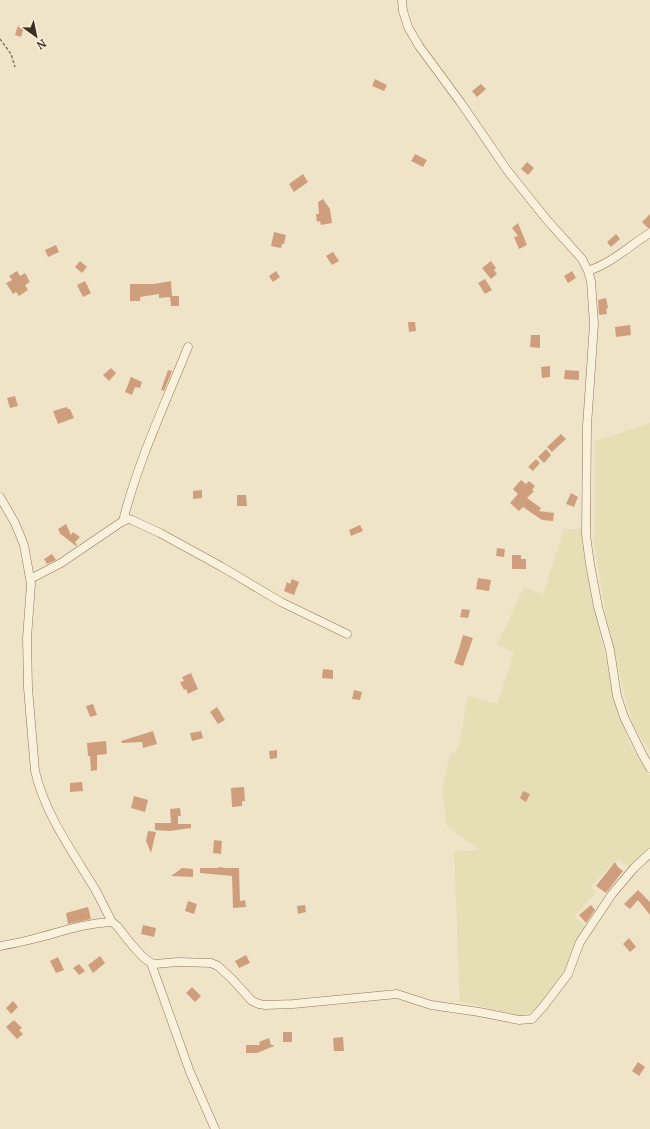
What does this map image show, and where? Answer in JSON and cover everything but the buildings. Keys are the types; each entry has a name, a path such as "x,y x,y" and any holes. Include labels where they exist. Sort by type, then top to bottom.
{"street":[{"path":"402,0 403,11 408,27 419,46 461,103 507,170 547,220 582,259 588,271 591,281 594,324 587,426 586,535 598,607 610,650 617,696 624,717 650,768"},
{"path":"588,271 614,259 650,233"},
{"path":"123,521 135,480 188,347"},
{"path":"0,497 15,523 24,545 31,584 27,638 28,688 35,771 39,789 54,822 96,891 112,922 132,945 152,963 211,963 218,966 252,1001 265,1005 316,1002 398,994 431,1005 479,1012 518,1020 532,1019 543,1008 568,974 580,942 612,894 634,868 650,853"},
{"path":"30,577 34,577 61,563 126,519 132,520 160,533 222,567 281,602 347,634"},
{"path":"0,946 35,939 83,925 112,922"},
{"path":"152,963 190,1072 215,1129"}],"path":[{"path":"0,39 11,54 14,67"}],"shaded area":[{"path":"650,423 650,752 633,725 625,696 606,615 594,542 595,441"},
{"path":"564,529 582,529 594,608 613,690 629,743 650,776 650,849 629,868 618,859 591,886 596,892 574,917 586,926 568,965 535,1010 519,1016 460,1001 454,851 479,850 447,826 442,788 450,755 458,749 468,696 497,704 514,653 497,645 524,587 543,594"}]}
